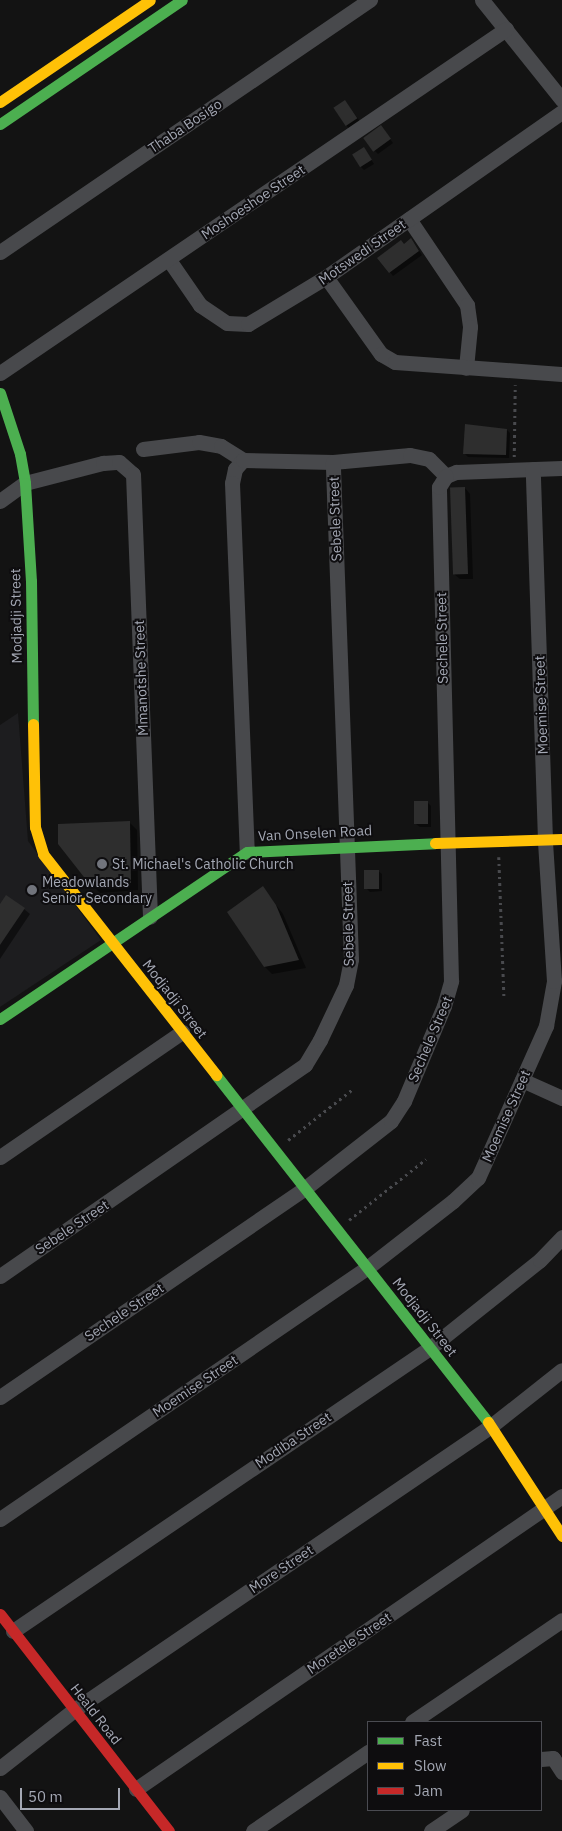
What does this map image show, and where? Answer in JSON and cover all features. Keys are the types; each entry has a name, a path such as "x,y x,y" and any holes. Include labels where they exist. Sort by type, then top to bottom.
{"street":[{"path":"0,102 150,0"},
{"path":"0,124 182,0"},
{"name":"Thaba Bosigo","path":"0,252 370,0"},
{"path":"482,0 562,100"},
{"name":"Moshoeshoe Street","path":"0,373 169,260 506,29"},
{"name":"Motswedi Street","path":"169,260 200,304 228,323 238,325 259,320 326,277 562,112"},
{"path":"409,219 467,305 470,327 466,368"},
{"path":"326,277 388,359 416,366 562,374"},
{"name":"Modjadji Street","path":"0,392 20,454 25,483 38,843 54,870 336,1230 431,1347 491,1426 562,1536"},
{"path":"143,449 199,442 221,446 243,460 333,462 410,455 429,459 446,476 456,472 562,468"},
{"path":"243,460 235,469 232,483 247,852"},
{"name":"Mmanotshe Street","path":"25,483 103,463 118,462 133,474 150,917"},
{"name":"Sebele Street","path":"0,1276 242,1111 305,1065 346,985 350,959 333,462"},
{"name":"Moemise Street","path":"0,1519 367,1268 471,1186 485,1164 548,1020 558,982 545,840 533,470"},
{"name":"Sechele Street","path":"0,1397 304,1189 396,1115 444,1006 451,981 446,842 439,487 446,476"},
{"path":"0,501 25,483"},
{"name":"Van Onselen Road","path":"0,1019 247,852 346,846 562,839"},
{"path":"0,1157 182,1032"},
{"path":"522,1080 562,1098"},
{"name":"Modiba Street","path":"13,1630 431,1347 540,1260 562,1237"},
{"name":"More Street","path":"0,1768 74,1710 491,1426 562,1370"},
{"name":"Moretele Street","path":"136,1789 545,1510 562,1496"},
{"name":"Heald Road","path":"0,1614 169,1831"},
{"path":"413,1721 562,1620"},
{"path":"253,1831 367,1753"},
{"path":"542,1759 553,1758 562,1772"},
{"path":"0,1797 20,1828"},
{"path":"431,1831 461,1811"}],"path":[{"path":"514,470 515,371"},
{"path":"498,840 504,996"},
{"path":"275,1150 354,1088"},
{"path":"336,1230 426,1159"}],"shaded area":[{"name":"Meadowlands Senior Secondary","path":"18,713 28,841 101,940 0,1007 0,725"}],"building":[{"path":"345,100 357,118 346,126 333,108"},
{"path":"381,125 391,139 373,152 363,138"},
{"path":"364,147 372,160 360,167 352,154"},
{"path":"411,238 419,251 389,273 377,258 401,240 404,244"},
{"path":"465,424 507,429 506,455 463,454"},
{"path":"465,487 468,574 453,574 450,488"},
{"path":"414,801 428,801 428,824 414,824"},
{"name":"St. Michael's Catholic Church","path":"130,821 131,883 91,886 58,844 58,824"},
{"path":"364,870 379,870 379,889 364,889"},
{"path":"263,886 276,905 299,960 264,967 227,912"},
{"path":"6,895 25,908 0,945 0,904"}],"traffic: fast":[{"path":"0,124 182,0"},
{"path":"0,393 20,454 25,483 31,581 33,724"},
{"path":"0,1019 247,852 435,843"},
{"path":"216,1075 488,1422"}],"traffic: slow":[{"path":"0,102 150,0"},
{"path":"33,724 35,827 43,854 216,1075"},
{"path":"435,843 562,839"},
{"path":"488,1422 562,1536"}],"traffic: jam":[{"path":"0,1614 169,1831"}],"place":[{"name":"St. Michael's Catholic Church","path":"102,864"},
{"name":"Meadowlands Senior Secondary","path":"32,890"}]}
